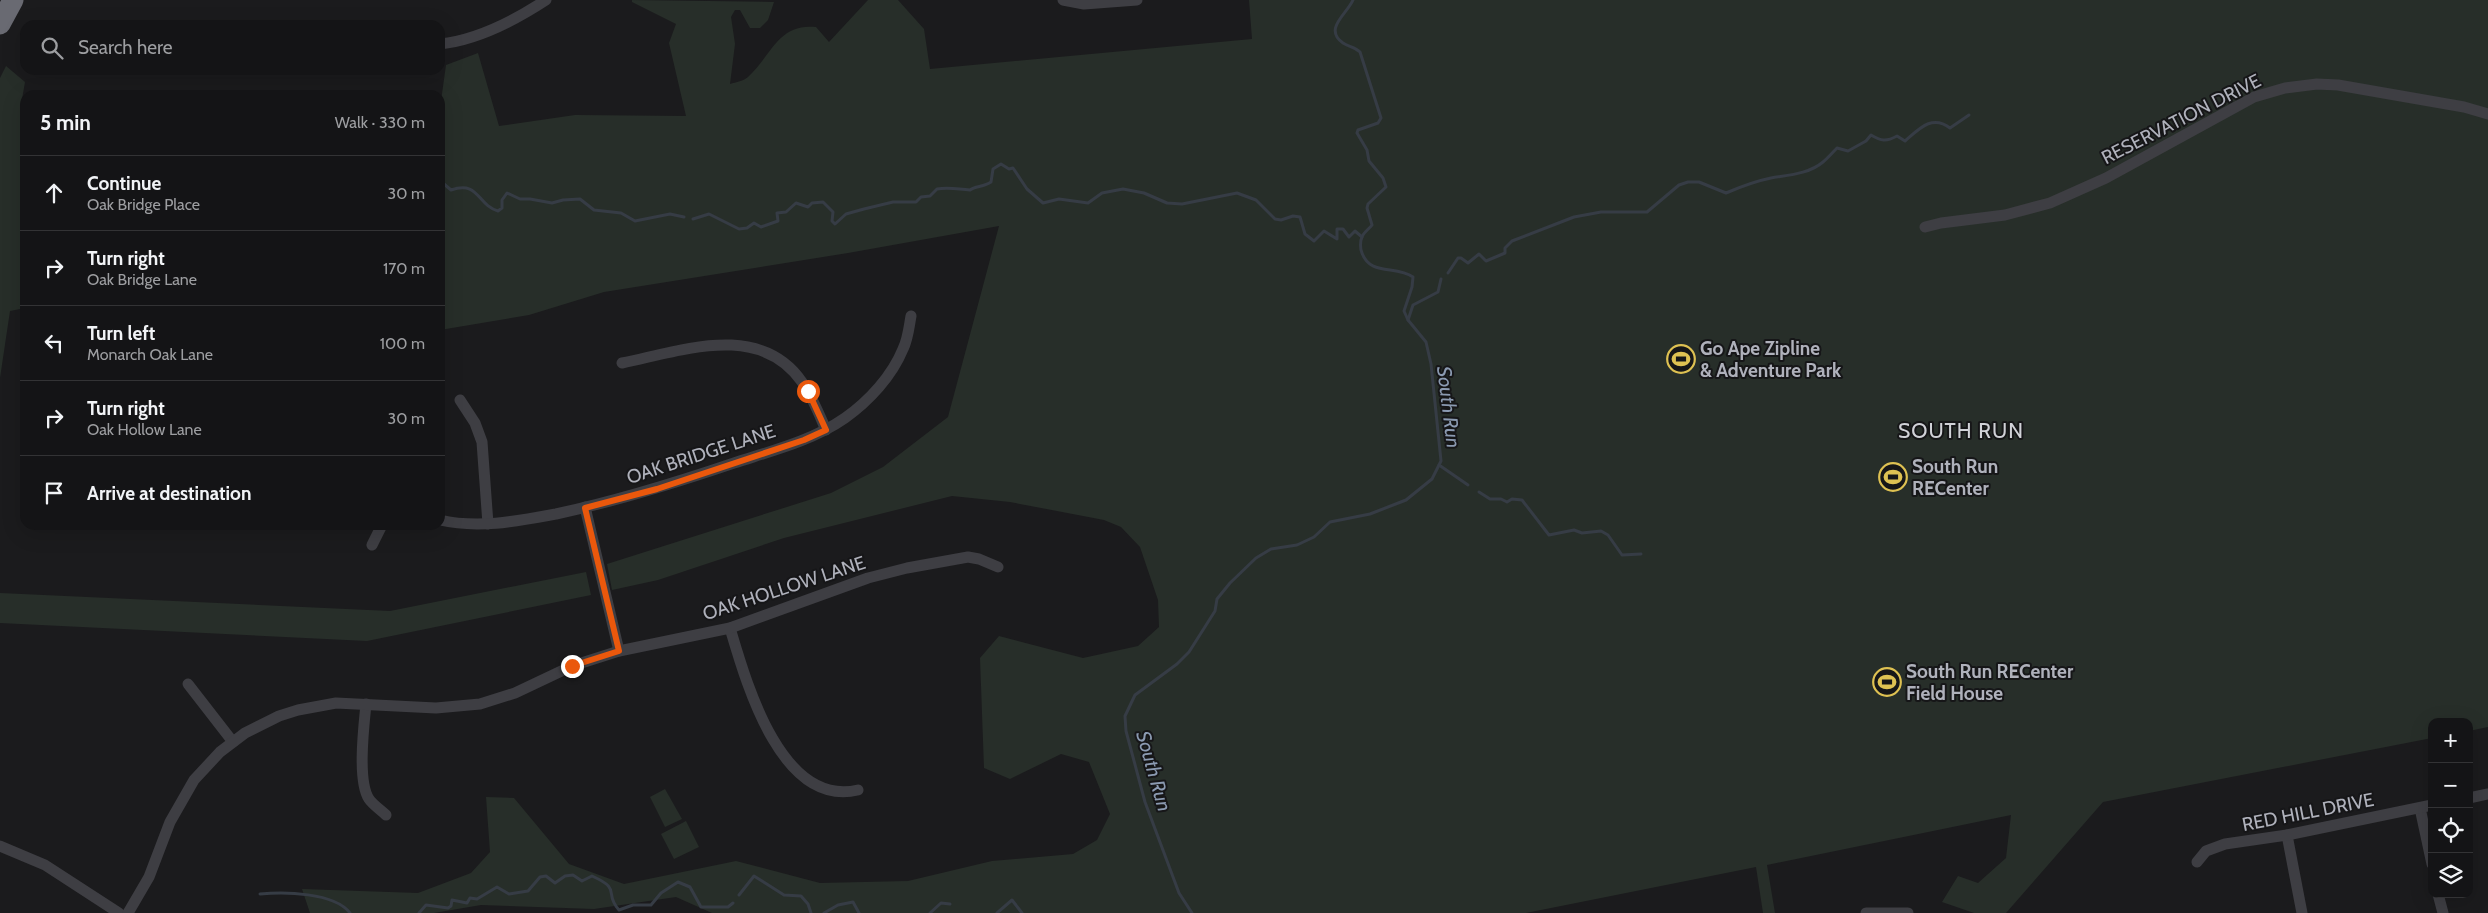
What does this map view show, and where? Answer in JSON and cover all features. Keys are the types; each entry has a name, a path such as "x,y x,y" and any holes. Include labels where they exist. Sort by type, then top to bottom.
{"highway":[{"path":"0,24 13,0"}],"street":[{"path":"445,43 455,42 504,24 546,0"},
{"path":"1062,0 1084,4 1138,0"},
{"name":"RESERVATION DRIVE","path":"1926,227 1941,223 2004,216 2050,203 2106,178 2241,104 2285,88 2317,84 2338,86 2464,107 2488,114"},
{"name":"OAK BRIDGE LANE","path":"445,521 460,524 515,522 585,508 657,489 804,440 826,430 861,405 884,379 903,349 911,316"},
{"path":"622,363 717,345 739,344 763,350 784,362 796,374 808,391 826,430"},
{"path":"460,400 475,423 482,442 488,524"},
{"path":"585,508 619,651"},
{"path":"372,545 380,530"},
{"name":"OAK HOLLOW LANE","path":"128,913 149,877 170,822 184,795 207,764 233,742 262,723 298,710 336,703 436,708 480,704 515,693 572,666 619,651 730,628 833,590 907,568 968,557 979,559 998,567"},
{"path":"730,628 755,704 785,756 797,770 818,787 837,793 858,790"},
{"path":"188,684 233,742"},
{"path":"366,704 363,757 364,784 368,798 386,816"},
{"path":"2473,797 2488,794"},
{"name":"RED HILL DRIVE","path":"2197,862 2206,851 2225,844 2287,835 2428,806"},
{"path":"2420,808 2430,853"},
{"path":"2287,835 2302,913"},
{"path":"0,846 45,866 119,913"},
{"path":"2439,898 2443,913"},
{"path":"1866,913 1908,913"}],"shaded area":[{"path":"632,0 774,2 768,20 760,28 750,28 740,10 735,10 731,17 735,44 730,84 748,77 777,42 793,30 803,27 816,27 829,42 868,0 898,0 924,29 930,69 1252,39 1249,0 2488,0 2488,727 2473,730 2473,718 2428,718 2428,739 2103,802 2006,913 1974,913 1942,902 1958,876 1978,883 2006,858 2011,815 1767,865 1775,913 1763,913 1756,867 1526,913 712,913 676,897 594,909 481,905 434,913 310,913 302,889 418,893 471,873 490,852 486,797 514,798 569,864 624,884 736,861 820,883 908,881 992,861 1073,854 1097,840 1110,814 1089,762 1061,754 1010,779 984,768 980,658 999,636 1083,658 1138,646 1159,627 1158,600 1140,547 1121,527 1104,520 1010,502 952,496 784,538 658,580 612,590 607,564 831,493 883,467 948,417 999,226 848,253 604,292 529,315 445,329 445,90 443,90 446,65 478,53 499,126 575,115 686,116 669,43 676,24 632,2"},
{"path":"6,66 25,82 24,90 20,90 20,309 10,311 0,378 0,78"},
{"path":"586,572 591,595 367,641 0,623 0,593 390,611"},
{"path":"665,789 682,819 665,827 650,797"},
{"path":"686,821 699,847 674,859 661,834"}],"waterway":[{"name":"South Run","path":"1192,913 1179,893 1145,802 1126,731 1125,716 1135,695 1177,664 1189,652 1215,611 1217,599 1230,583 1256,558 1271,549 1297,545 1314,537 1330,522 1370,514 1406,500 1432,479 1441,461 1431,364 1426,342 1408,320 1404,311 1412,287 1413,277 1406,273 1377,268 1371,265 1366,260 1361,249 1361,239 1372,225 1367,208 1368,204 1386,187 1383,178 1369,161 1367,150 1357,133 1358,130 1378,123 1381,118 1360,52 1343,43 1337,38 1335,32 1338,22 1353,0"},
{"path":"1448,273 1458,258 1468,263 1479,254 1486,261 1505,253 1505,248 1512,241 1574,217 1601,212 1647,212 1679,185 1688,182 1699,182 1726,193 1742,186 1811,169 1823,162 1837,148 1848,151 1866,141 1871,135 1884,140 1897,136 1905,141 1926,125 1937,122 1950,128 1969,115"},
{"path":"693,219 709,214 739,229 747,228 754,223 761,227 778,221 777,213 786,212 796,203 808,207 812,203 823,202 833,212 832,221 835,224 846,214 893,202 916,202 921,197 930,196 937,189 970,190 985,185 991,182 993,169 1001,164 1009,169 1013,168 1027,189 1043,203 1059,199 1088,203 1102,193 1123,189 1144,193 1167,203 1182,204 1237,193 1256,200 1275,219 1281,220 1293,216 1300,217 1305,234 1314,241 1324,231 1337,239 1337,229 1343,229 1349,237 1355,231 1362,237"},
{"path":"445,185 451,190 467,188 477,194 491,208 498,211 502,208 502,200 507,193 520,199 552,203 580,199 594,210 621,213 635,221 670,214 684,217"},
{"path":"1408,320 1413,305 1438,292 1441,279"},
{"path":"1439,465 1468,485"},
{"path":"1479,492 1490,499 1501,499 1507,502 1512,499 1522,500 1549,535 1574,530 1582,533 1601,531 1608,535 1622,555 1641,554"},
{"path":"419,913 426,905 448,908 451,906 452,900 467,903 470,898 477,899 497,887 509,894 528,891 540,877 546,876 555,883 565,876 573,875 582,881 592,876 607,885 610,888 612,899 619,910 633,905 651,905 661,893 678,882 690,887 701,907 728,907 733,903"},
{"path":"739,895 754,876 784,895 801,896 808,904 811,913"},
{"path":"260,894 282,893 321,897 343,906 350,913"},
{"path":"997,913 1012,900 1022,913"},
{"path":"824,913 838,905 853,902 859,913"},
{"path":"930,913 941,903 950,904"}],"place":[{"name":"Go Ape Zipline & Adventure Park","path":"1681,359"},
{"name":"South Run RECenter","path":"1893,477"},
{"name":"South Run RECenter Field House","path":"1887,682"}],"district":[{"name":"SOUTH RUN","path":"1961,430"}],"route":[{"path":"572,666 619,651 585,508 657,489 804,440 826,430 808,391"}]}
